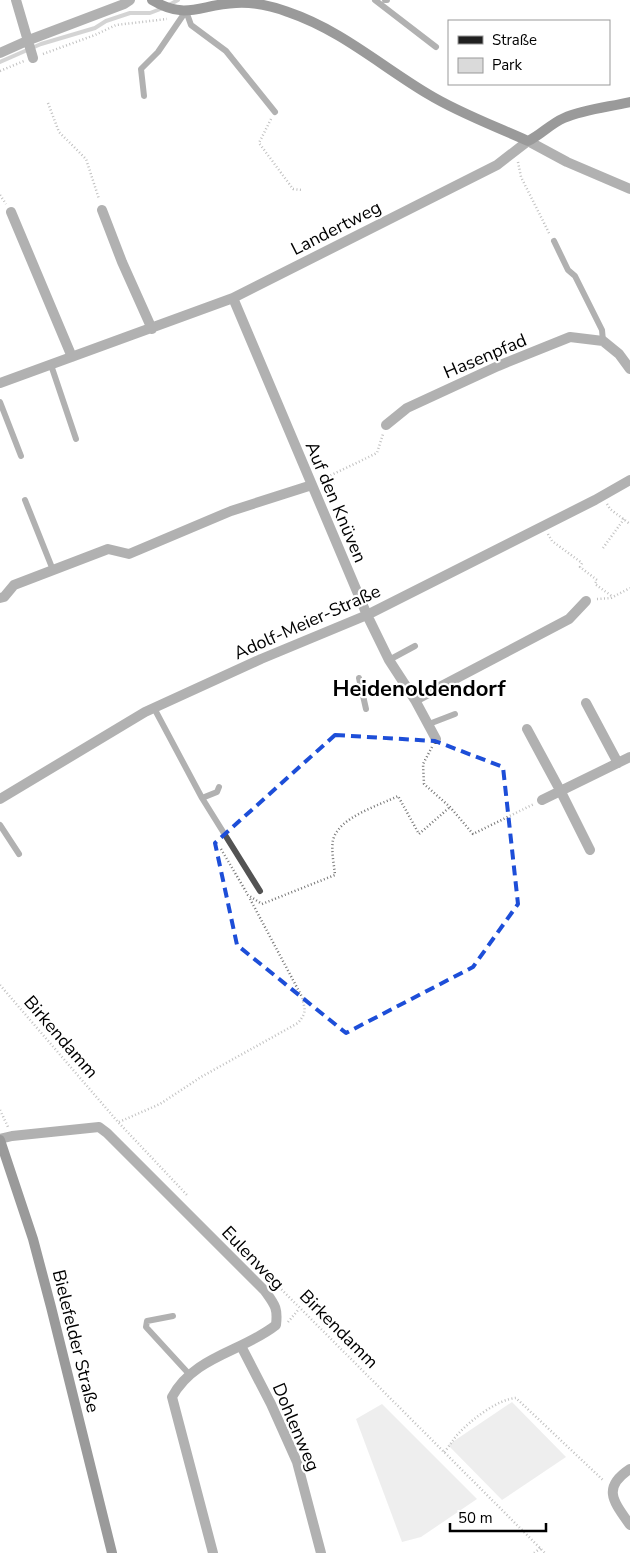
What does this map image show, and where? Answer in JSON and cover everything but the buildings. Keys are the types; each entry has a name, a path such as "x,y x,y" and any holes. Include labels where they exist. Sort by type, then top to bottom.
{"main road":[{"path":"157,2 179,11 211,3 270,3 316,22 348,39 428,94 528,141 539,136 548,126 566,117 630,102"},
{"name":"Bielefelder Straße","path":"0,1140 33,1239 52,1307 112,1553"}],"street":[{"path":"16,0 33,58"},
{"path":"0,53 130,0"},
{"path":"528,141 567,162 630,189"},
{"name":"Landertweg","path":"0,383 233,298 497,165 528,141"},
{"path":"102,210 122,262 152,329"},
{"path":"11,212 72,357"},
{"name":"Auf den Knüven","path":"233,298 367,615 389,660 415,700 436,739"},
{"name":"Hasenpfad","path":"386,425 407,408 498,366 570,336 603,341"},
{"path":"603,341 619,354 630,369"},
{"name":"Adolf-Meier-Straße","path":"0,800 154,708 261,659 367,615 603,496 630,480"},
{"path":"0,598 4,597 14,585 108,549 129,554 230,511 312,485"},
{"path":"415,700 569,619 586,601"},
{"path":"586,704 618,764"},
{"path":"527,729 590,850"},
{"path":"542,800 630,757"},
{"name":"Eulenweg","path":"0,1140 12,1136 99,1127 265,1291 275,1305 277,1314 276,1325 264,1335 217,1356 189,1374 179,1384 172,1397 213,1553"},
{"name":"Dohlenweg","path":"241,1346 271,1404 297,1462 321,1553"},
{"path":"630,1469 622,1474 613,1484 612,1489 614,1501 630,1525"}],"lane":[{"path":"376,0 436,47"},
{"path":"144,96 141,69 158,52 179,11 191,24 226,50 275,112"},
{"path":"554,241 568,270 575,276 602,330 603,341"},
{"path":"51,365 76,439"},
{"path":"0,402 21,456"},
{"path":"25,500 53,570"},
{"path":"389,660 415,646"},
{"path":"359,678 366,709"},
{"path":"154,708 202,798 260,891"},
{"path":"429,724 455,714"},
{"path":"202,798 217,792 219,787"},
{"path":"0,825 19,854"},
{"path":"173,1316 147,1321 146,1327 189,1374"}],"path":[{"path":"0,70 95,36 116,25 166,19 179,11"},
{"path":"48,103 59,132 86,159 102,210"},
{"path":"275,112 259,143 294,189 302,190"},
{"path":"510,154 517,161 521,177 554,241"},
{"path":"312,485 378,453 386,425"},
{"path":"603,496 610,509 630,524"},
{"path":"602,548 624,519"},
{"path":"544,526 552,541 583,562 580,567 598,580 595,584 613,597"},
{"path":"586,601 613,597 630,588"},
{"path":"436,739 423,764 424,784 450,808 473,834 542,800"},
{"path":"278,898 335,875 333,843 336,831 348,820 398,796 419,834 450,808"},
{"path":"118,1122 160,1104 201,1077 298,1022 306,1011 302,997 248,895"},
{"name":"Birkendamm","path":"0,985 118,1122 193,1201"},
{"name":"Birkendamm","path":"273,1281 545,1553"},
{"path":"444,1452 458,1434 477,1418 508,1398 516,1398 612,1489"},
{"path":"534,1553 541,1548"}],"highlighted area":[{"path":"335,735 435,741 503,767 518,904 473,967 346,1033 237,945 215,843"}],"green space":[{"path":"512,1402 566,1457 502,1500 448,1445"},
{"path":"382,1404 477,1499 421,1537 402,1542 356,1419"}],"waterway":[{"path":"169,5 178,0"},
{"path":"0,62 41,44 95,28 106,21 130,13 150,13 163,8"}],"district":[{"name":"Heidenoldendorf","path":"419,689"}]}
